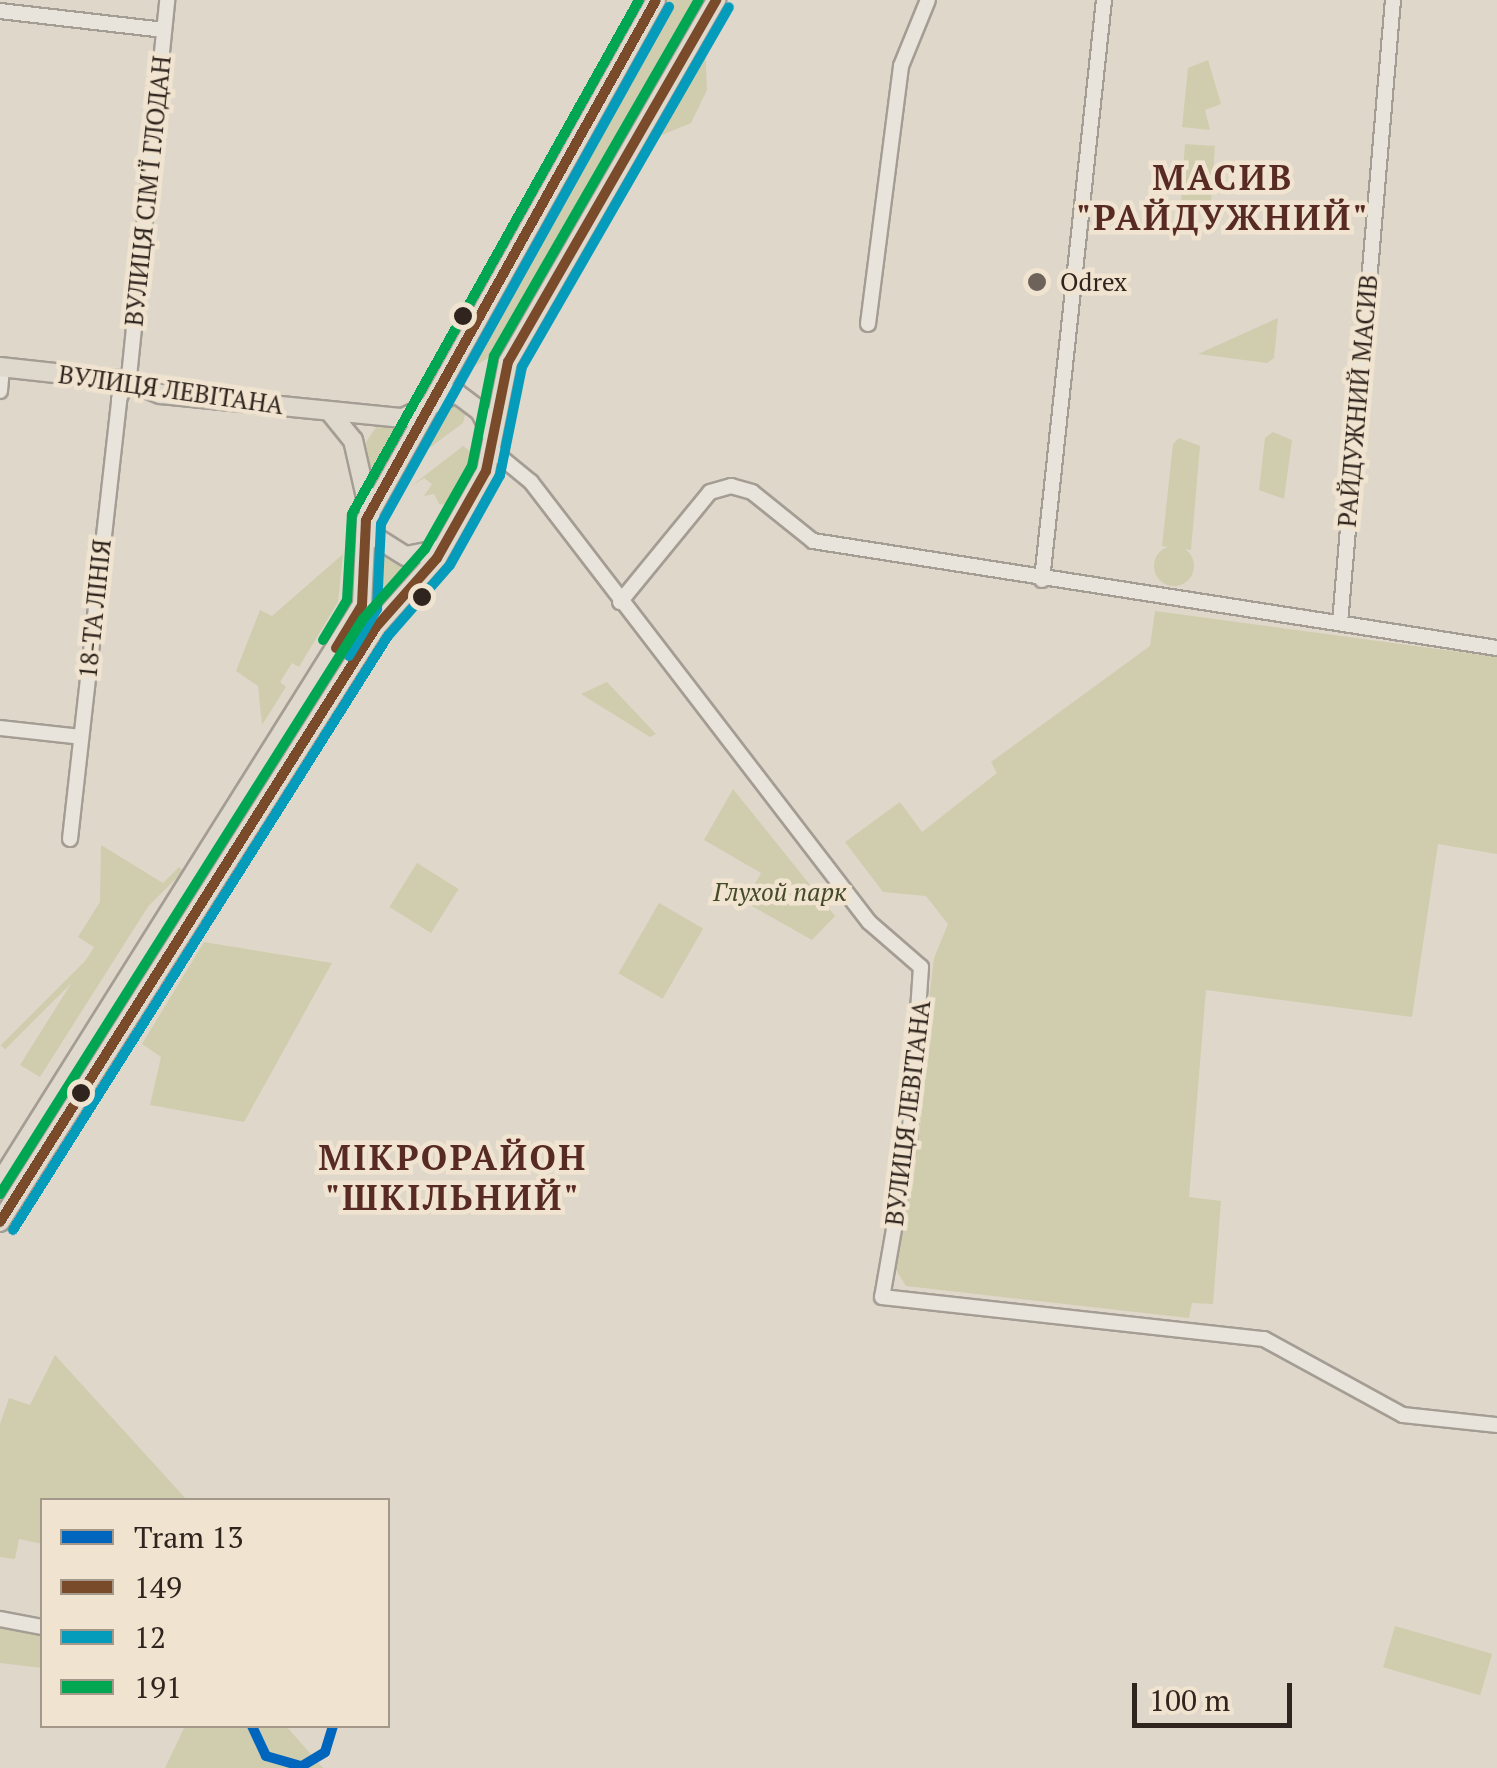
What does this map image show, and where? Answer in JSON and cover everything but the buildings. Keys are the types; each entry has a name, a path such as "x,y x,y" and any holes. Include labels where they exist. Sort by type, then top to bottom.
{"main road":[{"path":"366,520 656,0"},
{"path":"0,1182 95,1050 376,627 442,549 492,443 508,362 716,0"},
{"name":"ВУЛИЦЯ ЛЕВІТАНА","path":"1,367 128,381 161,394 403,418 451,392 469,398 492,443"},
{"path":"0,1222 95,1050 362,604 366,520 359,457 330,412"},
{"path":"366,520 374,537 406,556 442,549"}],"street":[{"name":"ВУЛИЦЯ СІМ'Ї ГЛОДАН","path":"128,381 167,0"},
{"path":"868,324 900,72 928,0"},
{"path":"1042,580 1104,0"},
{"name":"РАЙДУЖНИЙ МАСИВ","path":"1340,624 1393,0"},
{"path":"0,11 164,30"},
{"path":"0,391 1,367"},
{"name":"18-ТА ЛІНІЯ","path":"70,838 119,399 128,381"},
{"name":"ВУЛИЦЯ ЛЕВІТАНА","path":"492,443 531,482 869,922 921,966 908,1143 882,1297 1264,1339 1402,1415 1497,1426"},
{"path":"620,602 710,492 731,486 752,492 814,542 1497,648"},
{"path":"0,728 81,737"},
{"path":"0,1619 40,1626"}],"green space":[{"path":"664,0 705,0 501,351 458,375"},
{"path":"705,46 707,90 691,123 657,137"},
{"path":"1208,60 1221,104 1205,110 1210,130 1182,127 1188,68"},
{"path":"1185,144 1215,146 1211,202 1181,200"},
{"path":"1278,318 1274,358 1267,363 1198,354"},
{"path":"451,400 466,411 463,423 413,460"},
{"path":"379,423 409,427 370,492 366,442"},
{"path":"1273,432 1292,440 1284,499 1259,490 1265,438"},
{"path":"1179,438 1200,446 1191,550 1162,546 1173,444"},
{"path":"463,446 477,456 450,505 439,504 434,494 424,496 432,484 424,478 410,487"},
{"path":"375,546 402,563 418,562 379,604 371,600"},
{"path":"1174,546 1188,552 1194,566 1188,580 1174,586 1160,580 1154,566 1160,552"},
{"path":"343,554 338,602 299,667 292,663 280,682 286,687 262,725 258,686 236,671 260,610 272,616"},
{"path":"1155,611 1497,657 1497,854 1438,844 1412,1017 1206,990 1189,1197 1221,1201 1213,1304 1192,1303 1189,1318 906,1286 896,1270 934,958 948,924 926,896 883,892 845,842 900,802 922,832 997,773 991,762 1150,646"},
{"path":"369,613 372,615 99,1042 98,1040"},
{"path":"607,682 656,734 650,737 581,694"},
{"name":"Глухой парк","path":"733,789 835,916 812,940 745,902 761,873 704,840"},
{"path":"101,845 163,883 40,1077 20,1065 94,947 78,937 100,902"},
{"path":"417,863 459,889 431,933 389,907"},
{"path":"179,867 183,871 5,1049 1,1045"},
{"path":"659,903 703,928 663,999 618,973"},
{"path":"204,942 332,963 244,1122 150,1105 161,1057 142,1044"},
{"path":"55,1355 185,1498 40,1498 40,1544 19,1539 15,1559 0,1557 0,1424 9,1398 30,1405"},
{"path":"0,1624 40,1631 40,1668 0,1663"},
{"path":"1395,1626 1492,1654 1480,1695 1383,1667"},
{"path":"184,1728 288,1728 323,1768 165,1768"}],"tram line":[{"name":"13","path":"253,1728 266,1756 302,1766 325,1752 332,1728"}],"transit line":[{"name":"191","path":"323,640 347,600 352,514 639,0"},
{"name":"149","path":"336,648 362,605 366,520 656,0"},
{"name":"191","path":"0,1194 363,619 425,549 472,466 494,356 699,0"},
{"name":"149","path":"0,1222 376,627 437,558 486,471 508,362 716,0"},
{"name":"12","path":"349,656 377,609 381,524 669,7"},
{"name":"12","path":"13,1230 388,636 450,565 500,475 522,367 729,7"}],"place":[{"name":"Odrex","path":"1037,282"}],"district":[{"name":"МАСИВ \"РАЙДУЖНИЙ\"","path":"1223,197"},
{"name":"МІКРОРАЙОН \"ШКІЛЬНИЙ\"","path":"453,1177"}]}
